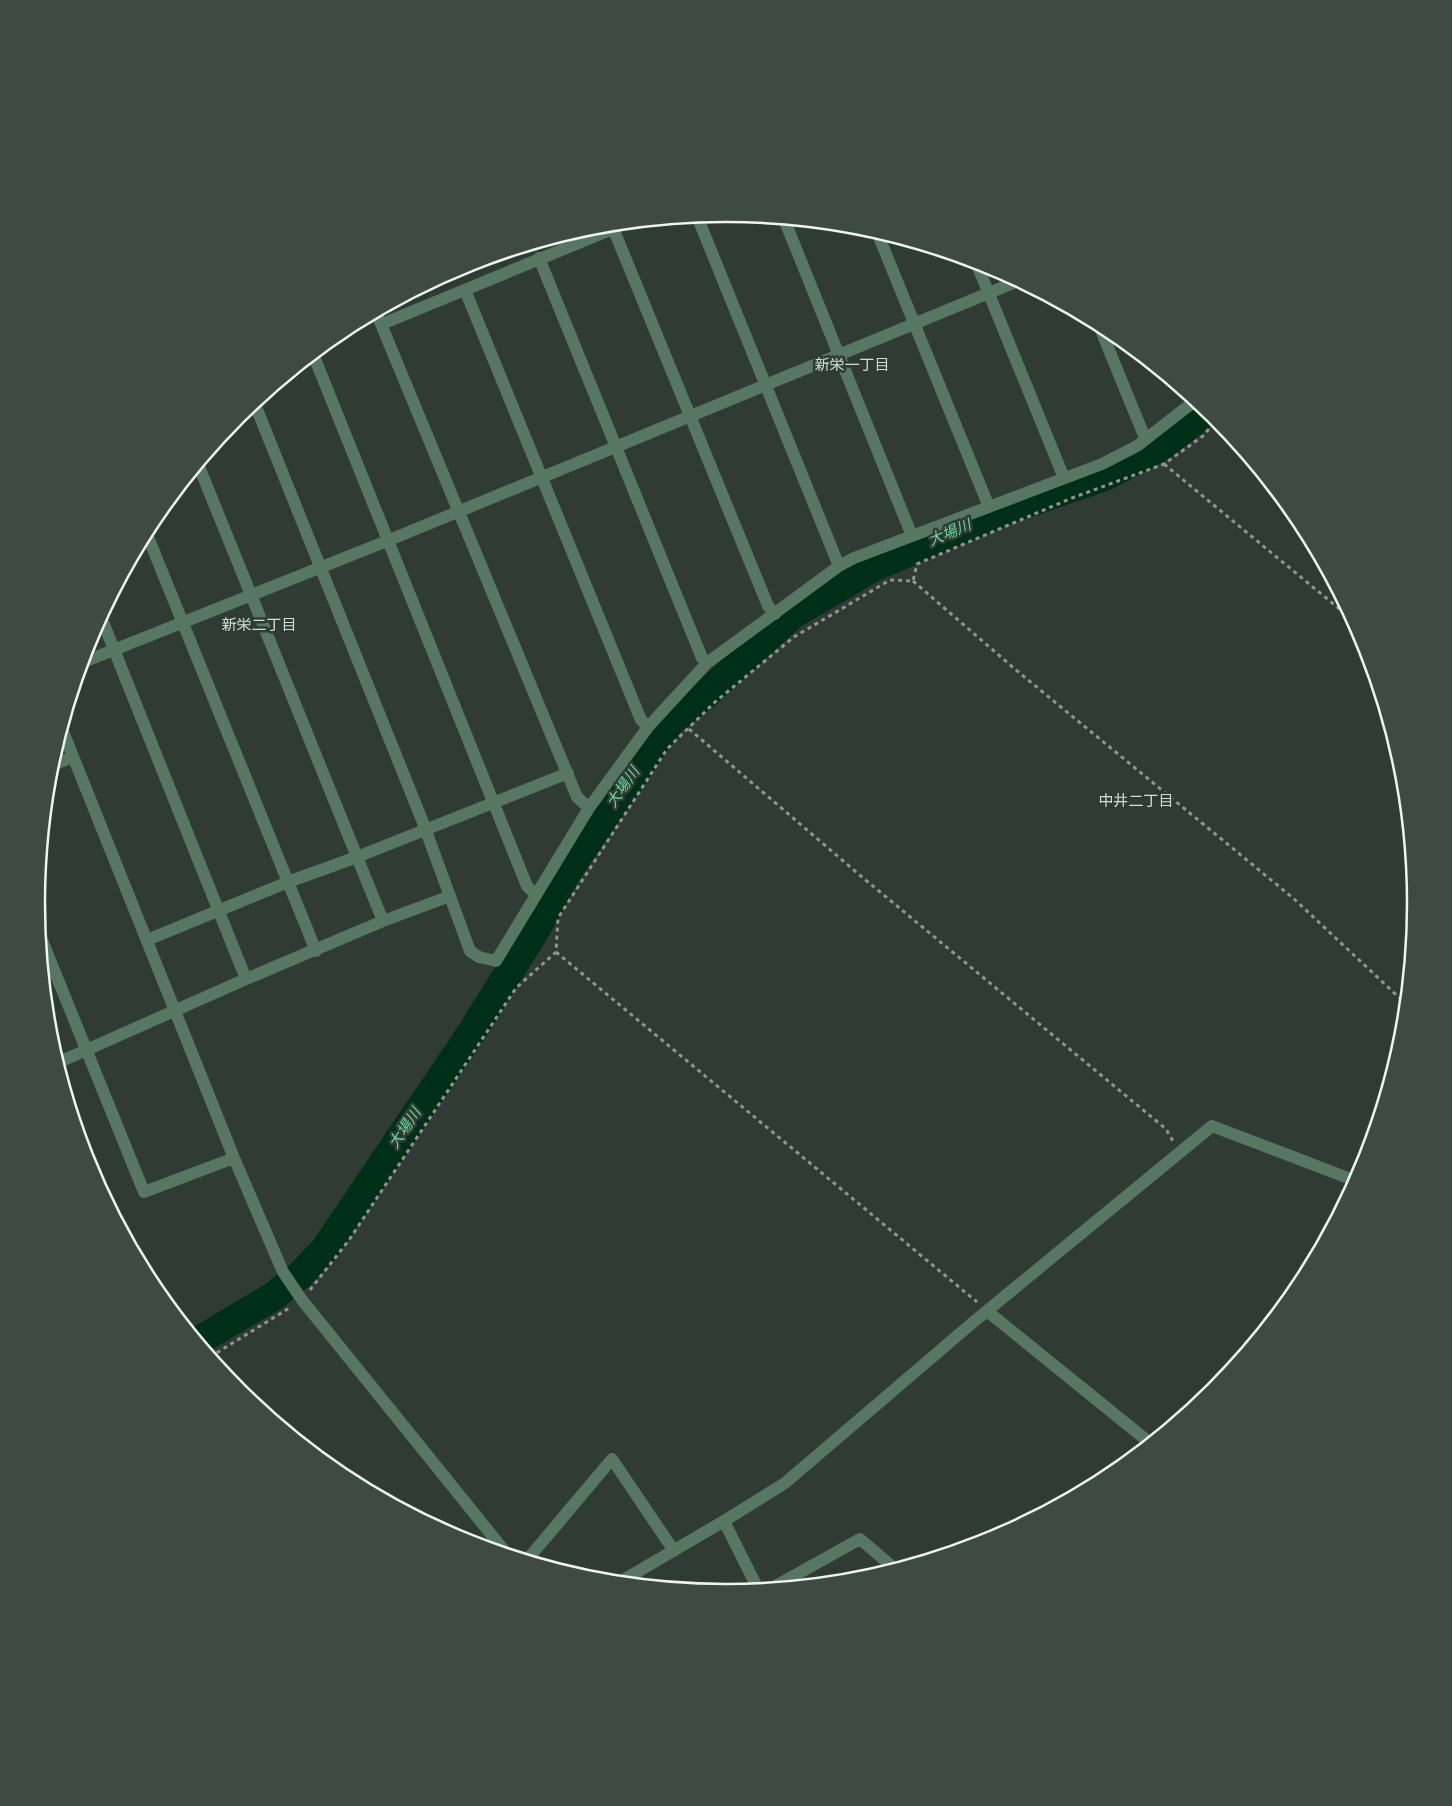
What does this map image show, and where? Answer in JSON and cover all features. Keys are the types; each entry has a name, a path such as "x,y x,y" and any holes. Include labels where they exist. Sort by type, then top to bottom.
{"street":[{"path":"700,223 839,566"},
{"path":"786,225 912,536"},
{"path":"614,232 768,606 775,614"},
{"path":"382,324 597,234"},
{"path":"880,240 989,507"},
{"path":"539,258 702,658 707,663"},
{"path":"980,271 1064,478"},
{"path":"90,660 387,541 914,322 1010,284"},
{"path":"465,290 640,720 648,727"},
{"path":"379,318 457,511 577,797 589,808"},
{"path":"1104,337 1145,438"},
{"path":"315,360 527,886 536,895"},
{"path":"257,409 426,830 470,951 479,957 496,961 589,808 648,727 707,663 839,566 912,536 1102,464 1137,446 1190,405"},
{"path":"201,470 383,921"},
{"path":"150,541 316,950"},
{"path":"105,625 246,978"},
{"path":"66,738 234,1158 283,1272 302,1300 500,1545"},
{"path":"60,762 73,756"},
{"path":"147,940 288,882 426,830 568,773"},
{"path":"64,1060 246,978 383,921 450,896"},
{"path":"46,951 144,1192 234,1158"},
{"path":"629,1577 785,1483 987,1310 1212,1126 1349,1177"},
{"path":"987,1310 1145,1439"},
{"path":"531,1555 612,1459 674,1551"},
{"path":"724,1521 755,1583"},
{"path":"784,1582 860,1539 889,1564"}],"path":[{"path":"913,581 917,564 1072,498 1164,464 1203,436 1212,425"},
{"path":"1164,464 1341,610"},
{"path":"215,1354 302,1300 349,1240 516,988 556,952 558,918 667,748 689,729 715,702 794,637 890,580 913,581 1016,670 1293,898 1400,998"},
{"path":"689,729 862,877 1166,1129 1181,1152"},
{"path":"556,952 987,1310"}],"waterway":[{"name":"大場川","path":"203,1338 274,1296 301,1274 325,1249 471,1033 536,929 567,872 670,722 705,695 792,615 874,567 1007,510 1106,476 1161,447 1202,415"}],"district":[{"name":"新栄一丁目","path":"852,366"},
{"name":"新栄二丁目","path":"259,626"},
{"name":"中井二丁目","path":"1136,802"}]}
